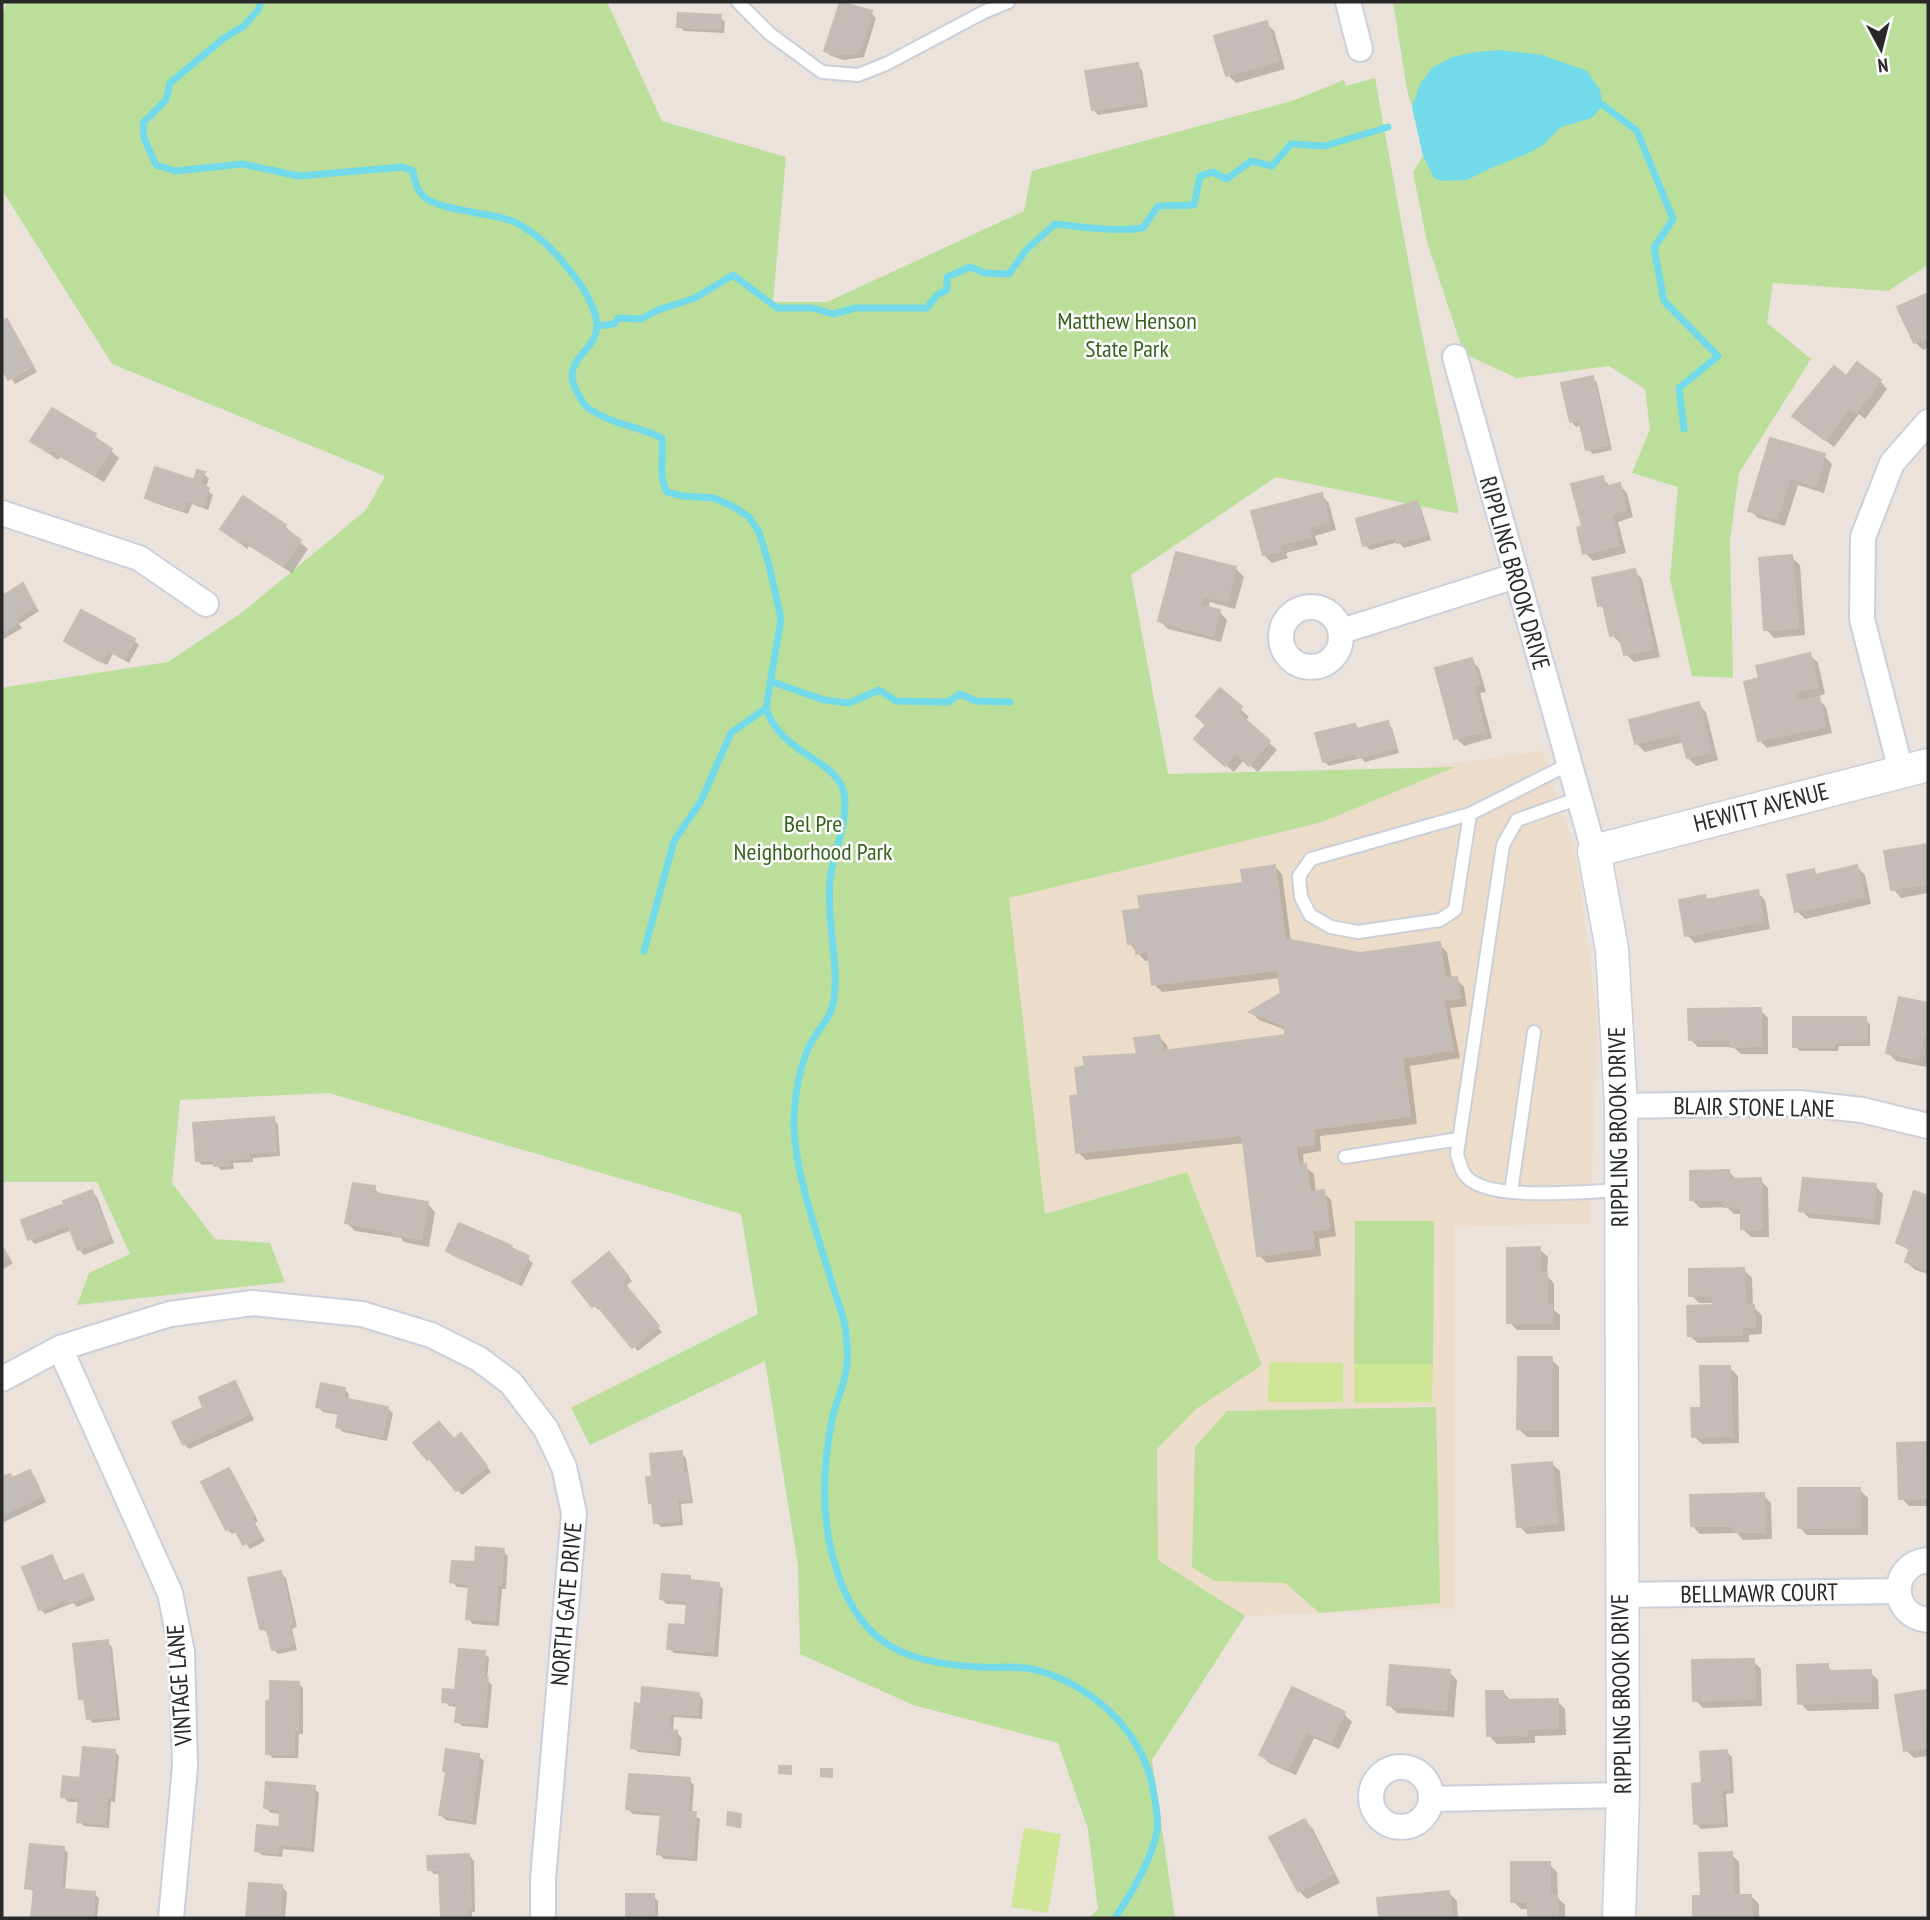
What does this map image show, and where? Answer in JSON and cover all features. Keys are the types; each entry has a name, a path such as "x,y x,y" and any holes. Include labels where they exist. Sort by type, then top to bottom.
{"street":[{"path":"1348,2 1360,49"},
{"name":"RIPPLING BROOK DRIVE","path":"1454,357 1594,851 1612,948 1621,1107 1620,1595 1623,1796 1619,1918"},
{"path":"1915,768 1862,618 1863,537 1892,463 1928,422"},
{"path":"2,513 139,558 206,604"},
{"path":"1342,631 1515,576"},
{"name":"HEWITT AVENUE","path":"1594,851 1915,768"},
{"name":"BLAIR STONE LANE","path":"1621,1107 1799,1103 1862,1110 1928,1126"},
{"name":"NORTH GATE DRIVE","path":"2,1379 60,1348 170,1314 253,1303 362,1314 431,1335 479,1359 511,1383 546,1429 564,1467 574,1513 543,1879 543,1918"},
{"name":"VINTAGE LANE","path":"60,1348 170,1592 182,1652 185,1767 171,1918"},
{"path":"1928,1560 1912,1565 1904,1572 1898,1591 1905,1609 1912,1616 1928,1620"},
{"name":"BELLMAWR COURT","path":"1620,1595 1898,1591"},
{"path":"1431,1799 1623,1796"}],"lane":[{"path":"738,2 770,34 822,72 858,75 886,64 1008,2"},
{"path":"1470,814 1455,910 1440,920 1358,932 1331,927 1310,915 1301,897 1299,876 1311,859 1470,814 1569,764"},
{"path":"1579,798 1517,820 1503,845 1457,1154 1465,1175 1485,1189 1511,1192 1621,1190"},
{"path":"1511,1192 1534,1032"},
{"path":"1345,1157 1459,1139"}],"shaded area":[{"path":"993,751 1159,804 1543,751 1576,855 1598,1021 1590,1223 1454,1227 1454,1608 1245,1616 1158,1597 914,1259"}],"green space":[{"path":"7,2 607,2 662,121 786,157 773,302 827,302 1024,211 1032,171 1292,101 1344,80 1346,86 1375,78 1418,314 1459,514 1276,477 1131,575 1168,774 1455,767 1322,822 1009,898 1045,1214 1187,1172 1262,1365 1196,1409 1157,1449 1158,1560 1245,1616 1152,1760 1175,1918 1089,1918 1098,1909 1088,1829 1058,1743 913,1705 800,1654 798,1566 765,1361 590,1445 571,1408 758,1314 741,1214 329,1093 180,1100 172,1183 215,1239 270,1243 285,1282 77,1305 89,1273 130,1254 97,1182 2,1182 2,690 6,687 168,662 244,611 366,510 385,476 112,364 2,190 2,16"},
{"path":"1393,2 1928,2 1928,265 1888,291 1773,283 1767,323 1811,359 1739,473 1730,541 1733,678 1692,676 1670,579 1678,487 1632,473 1650,429 1645,389 1609,366 1517,378 1464,354 1427,242 1413,172 1423,156 1434,177 1420,86 1412,107"},
{"path":"1355,1221 1434,1221 1433,1364 1354,1364"},
{"path":"1269,1362 1343,1363 1343,1402 1268,1402"},
{"path":"1354,1364 1433,1364 1432,1402 1354,1403"},
{"path":"1436,1407 1440,1603 1320,1613 1285,1583 1214,1581 1192,1567 1195,1447 1227,1411"},
{"path":"1024,1828 1061,1834 1048,1913 1011,1907"}],"water":[{"path":"1500,50 1542,55 1587,71 1600,90 1603,105 1592,118 1561,127 1543,145 1529,153 1467,180 1441,181 1434,178 1423,156 1412,107 1420,84 1432,68 1452,57"}],"building":[{"path":"840,2 872,11 859,52 837,55 824,51"},
{"path":"678,13 721,15 720,29 677,27"},
{"path":"1267,21 1278,61 1226,76 1214,36"},
{"path":"1138,63 1144,102 1092,110 1085,71"},
{"path":"1928,293 1928,337 1914,343 1897,307"},
{"path":"7,319 33,366 8,380 2,367 2,321"},
{"path":"1857,362 1881,380 1856,412 1850,407 1825,440 1792,416 1834,366 1846,376"},
{"path":"1593,376 1608,445 1586,450 1579,420 1570,422 1561,383"},
{"path":"52,408 96,434 94,437 112,449 95,475 30,441"},
{"path":"1770,438 1825,454 1816,486 1790,478 1777,519 1748,511"},
{"path":"155,467 194,480 197,470 205,472 200,485 209,488 203,506 187,500 183,510 145,498"},
{"path":"1603,476 1605,487 1620,483 1626,510 1611,514 1619,545 1583,554 1577,528 1582,526 1571,484"},
{"path":"1322,493 1329,522 1308,528 1311,537 1279,545 1281,551 1263,555 1251,511"},
{"path":"243,496 286,525 284,528 301,540 283,566 220,529"},
{"path":"1417,501 1427,535 1397,543 1395,537 1363,546 1356,519"},
{"path":"1176,552 1236,567 1227,602 1202,596 1200,605 1220,610 1213,636 1158,621"},
{"path":"1792,555 1798,628 1764,630 1759,558"},
{"path":"1635,569 1653,649 1624,655 1619,634 1610,636 1603,605 1598,606 1592,578"},
{"path":"23,583 35,606 15,618 18,623 2,632 2,592 4,595"},
{"path":"81,610 135,639 124,659 108,650 101,662 64,641"},
{"path":"1810,653 1818,687 1794,692 1796,702 1819,697 1825,726 1758,741 1744,682 1759,678 1756,666"},
{"path":"1472,658 1479,684 1473,686 1485,731 1454,739 1435,668"},
{"path":"1220,688 1242,707 1238,713 1270,741 1249,766 1235,753 1225,766 1194,739 1206,725 1196,716"},
{"path":"1699,702 1711,752 1687,758 1680,733 1635,744 1629,720"},
{"path":"1388,721 1395,748 1358,758 1357,753 1323,762 1315,733 1355,724 1357,729"},
{"path":"1928,844 1928,891 1927,884 1891,890 1884,851"},
{"path":"1275,865 1285,939 1360,953 1440,942 1445,978 1457,977 1460,998 1443,1000 1453,1050 1402,1058 1410,1116 1313,1129 1314,1144 1296,1146 1298,1165 1306,1164 1310,1192 1324,1190 1329,1228 1312,1231 1314,1248 1257,1256 1242,1135 1076,1153 1070,1096 1078,1095 1075,1068 1085,1066 1083,1057 1137,1054 1134,1038 1159,1035 1163,1051 1285,1035 1285,1026 1249,1012 1281,993 1277,970 1152,985 1148,951 1136,954 1135,943 1128,944 1123,911 1140,909 1138,896 1243,883 1241,870"},
{"path":"1857,865 1864,897 1795,912 1787,875 1814,869 1815,875"},
{"path":"1758,890 1763,921 1685,936 1679,900 1705,895 1706,900"},
{"path":"1899,997 1928,1003 1928,1037 1923,1036 1918,1060 1886,1053"},
{"path":"1761,1008 1761,1046 1731,1047 1731,1039 1689,1040 1688,1009"},
{"path":"1793,1017 1866,1017 1866,1041 1834,1042 1834,1047 1793,1047"},
{"path":"274,1117 276,1151 248,1153 249,1158 229,1159 230,1165 214,1166 213,1160 196,1161 193,1123"},
{"path":"1729,1170 1730,1179 1761,1178 1762,1229 1741,1229 1741,1206 1724,1207 1724,1200 1690,1200 1690,1171"},
{"path":"1803,1178 1876,1184 1873,1218 1799,1211"},
{"path":"353,1183 375,1186 374,1193 428,1202 421,1239 345,1223"},
{"path":"92,1190 110,1238 78,1250 68,1225 28,1240 21,1220"},
{"path":"1914,1191 1928,1196 1928,1270 1905,1262 1910,1248 1896,1243"},
{"path":"459,1223 529,1256 517,1283 446,1251"},
{"path":"2,1246 9,1258 2,1262"},
{"path":"1540,1247 1540,1273 1547,1273 1547,1305 1552,1305 1552,1323 1507,1323 1507,1248"},
{"path":"609,1252 628,1276 622,1281 659,1326 632,1348 596,1304 592,1307 572,1282"},
{"path":"1744,1268 1745,1305 1754,1305 1755,1327 1742,1327 1742,1335 1688,1336 1687,1306 1713,1305 1713,1295 1689,1296 1689,1269"},
{"path":"1518,1357 1552,1357 1551,1429 1517,1429"},
{"path":"1700,1366 1730,1366 1732,1436 1692,1437 1691,1408 1701,1408"},
{"path":"235,1381 250,1414 183,1445 172,1422 203,1408 199,1397"},
{"path":"321,1383 345,1388 343,1398 388,1407 382,1437 336,1427 339,1412 316,1407"},
{"path":"439,1422 454,1439 461,1433 487,1466 456,1491 413,1443"},
{"path":"1928,1442 1926,1498 1899,1499 1897,1443"},
{"path":"682,1451 683,1474 687,1474 689,1499 677,1500 679,1520 654,1523 646,1477 652,1477 650,1454"},
{"path":"1552,1462 1557,1523 1517,1527 1512,1465"},
{"path":"229,1468 254,1516 251,1517 261,1536 243,1545 233,1526 226,1530 201,1482"},
{"path":"30,1470 42,1496 2,1515 2,1477 10,1474 12,1478"},
{"path":"1798,1488 1860,1488 1860,1527 1798,1528"},
{"path":"1764,1493 1765,1532 1734,1532 1733,1526 1691,1526 1690,1495"},
{"path":"476,1547 504,1549 501,1585 497,1584 495,1621 466,1619 469,1584 450,1582 452,1561 475,1562"},
{"path":"52,1555 62,1582 83,1574 91,1595 70,1603 68,1598 39,1610 22,1567"},
{"path":"281,1571 293,1623 288,1624 293,1645 272,1650 267,1630 260,1629 248,1578"},
{"path":"662,1574 690,1576 690,1580 719,1583 713,1652 667,1649 669,1624 685,1625 687,1601 660,1599"},
{"path":"108,1640 116,1716 87,1719 84,1699 79,1699 73,1644"},
{"path":"459,1649 485,1651 483,1678 488,1678 483,1724 455,1722 457,1703 442,1702 443,1689 455,1690"},
{"path":"1754,1659 1755,1699 1693,1701 1692,1660"},
{"path":"1828,1664 1828,1671 1871,1670 1871,1701 1798,1704 1797,1665"},
{"path":"1390,1665 1450,1670 1446,1710 1387,1705"},
{"path":"270,1681 299,1682 298,1730 294,1729 294,1754 266,1754 266,1701 270,1700"},
{"path":"642,1687 699,1693 697,1715 669,1713 668,1730 677,1731 675,1752 631,1748 635,1703 641,1704"},
{"path":"1292,1687 1345,1712 1331,1742 1306,1731 1288,1769 1259,1755"},
{"path":"1926,1690 1928,1747 1904,1751 1895,1695"},
{"path":"1486,1691 1503,1691 1504,1700 1558,1699 1558,1728 1527,1729 1527,1735 1487,1736"},
{"path":"83,1747 115,1750 111,1797 107,1797 105,1824 77,1822 79,1798 61,1797 63,1776 80,1778"},
{"path":"446,1749 479,1754 471,1820 439,1815 446,1772 443,1771"},
{"path":"1727,1750 1730,1789 1721,1789 1724,1822 1694,1824 1692,1784 1702,1783 1700,1752"},
{"path":"779,1766 791,1766 791,1774 779,1773"},
{"path":"821,1769 832,1769 832,1777 821,1776"},
{"path":"629,1774 690,1778 687,1812 696,1812 692,1857 657,1854 661,1812 626,1809"},
{"path":"266,1782 315,1786 310,1847 278,1844 278,1853 255,1851 257,1825 279,1827 280,1810 264,1808"},
{"path":"728,1812 741,1814 739,1827 727,1825"},
{"path":"1305,1819 1333,1874 1298,1892 1269,1837"},
{"path":"30,1844 64,1847 60,1889 95,1892 92,1918 31,1918 34,1889 25,1888"},
{"path":"1732,1852 1733,1895 1751,1895 1752,1918 1693,1918 1693,1896 1701,1896 1699,1853"},
{"path":"469,1854 471,1908 467,1908 467,1918 441,1918 439,1870 428,1870 427,1856"},
{"path":"1511,1862 1550,1862 1550,1895 1557,1895 1558,1918 1528,1918 1528,1901 1511,1902"},
{"path":"249,1883 282,1885 280,1918 246,1918"},
{"path":"1449,1891 1452,1918 1379,1918 1377,1898"},
{"path":"626,1894 654,1894 654,1916 657,1918 626,1918"}],"waterway":[{"path":"261,2 258,10 244,26 224,38 170,83 166,100 143,123 144,138 156,165 176,171 242,164 299,176 403,167 413,171 419,190 431,201 521,225 557,255 582,287 592,305 597,324 596,333 576,362 572,379 584,404 606,418 662,438 662,472 667,492 714,498 749,517 759,532 781,619 766,708 783,736 820,763 839,781 845,804 829,895 835,970 833,1006 804,1059 794,1117 794,1136 801,1178 842,1314 847,1340 846,1370 832,1420 826,1458 826,1517 832,1555 848,1599 860,1619 875,1635 892,1647 910,1656 955,1665 1040,1671 1061,1679 1099,1702 1129,1734 1149,1773 1158,1827 1146,1865 1115,1918"},
{"path":"1603,105 1637,131 1673,219 1654,248 1664,301 1718,356 1679,388 1684,429"},
{"path":"597,326 614,324 618,318 641,319 658,310 695,298 733,275 777,308 812,308 833,314 855,308 927,308 937,295 947,290 947,277 970,267 985,273 1009,274 1026,250 1055,224 1110,229 1143,228 1158,206 1194,205 1200,176 1213,172 1227,179 1251,161 1272,166 1291,144 1325,146 1388,127"},
{"path":"770,681 824,700 849,703 879,690 896,701 948,702 960,694 976,701 1010,702"},
{"path":"644,951 674,841 701,801 731,733 766,708"}],"park label":[{"name":"Matthew Henson State Park","path":"1127,334"},
{"name":"Bel Pre Neighborhood Park","path":"813,837"}]}
